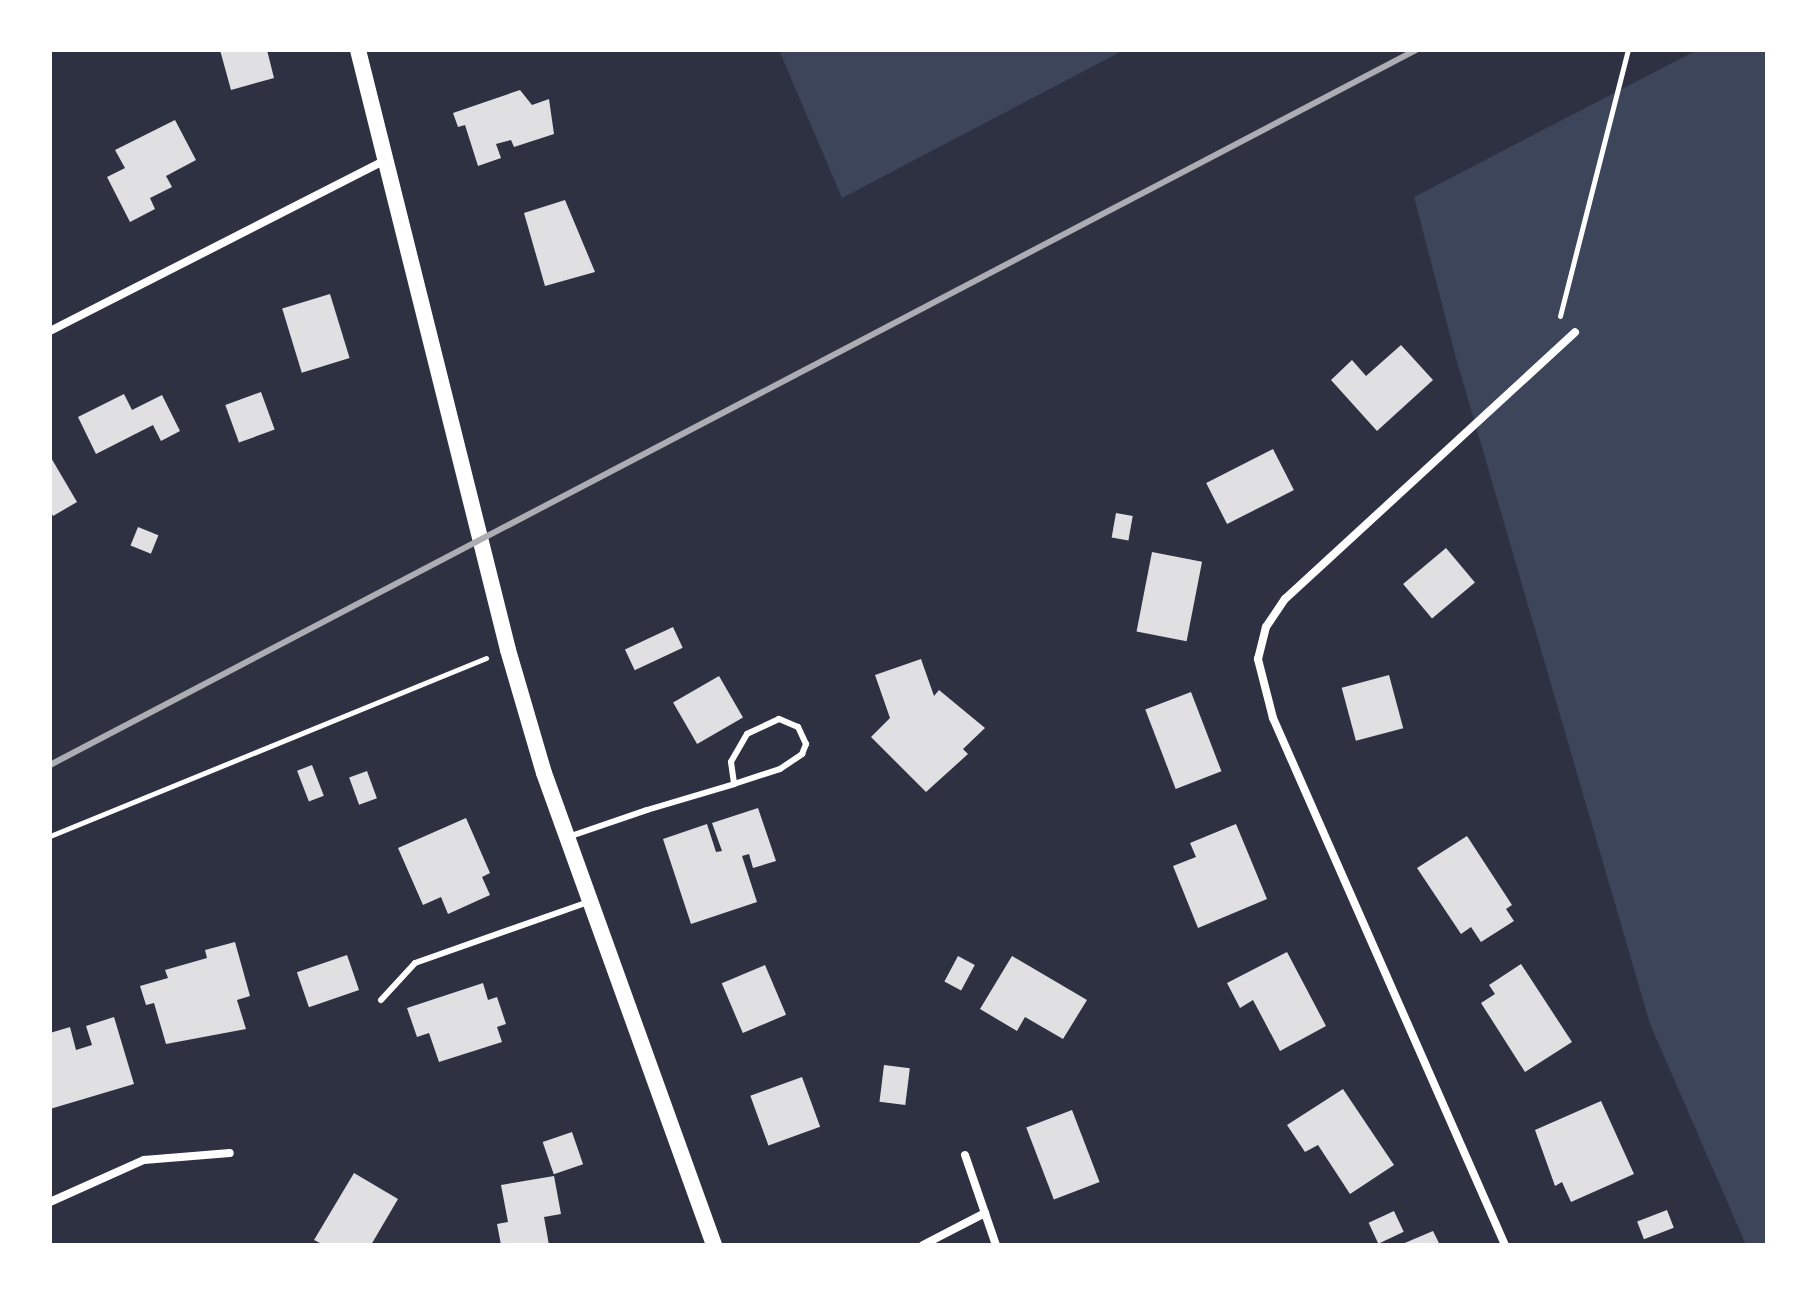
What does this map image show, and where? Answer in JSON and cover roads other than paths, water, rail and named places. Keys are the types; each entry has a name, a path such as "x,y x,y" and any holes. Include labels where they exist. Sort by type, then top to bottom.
{"main road":[{"path":"358,50 508,650 565,838 714,1245"}],"street":[{"path":"50,331 385,160"},
{"path":"1505,1245 1273,718 1258,659 1266,627 1285,599 1575,332"},
{"path":"50,1202 144,1160 230,1153"},
{"path":"965,1155 996,1245"},
{"path":"923,1245 985,1213"}],"lane":[{"path":"565,838 734,784 780,769 802,754 806,744 798,727 779,719 747,734 731,762 734,784"},
{"path":"381,1000 415,963 588,902"}],"railway":[{"path":"50,765 1416,50"}]}
